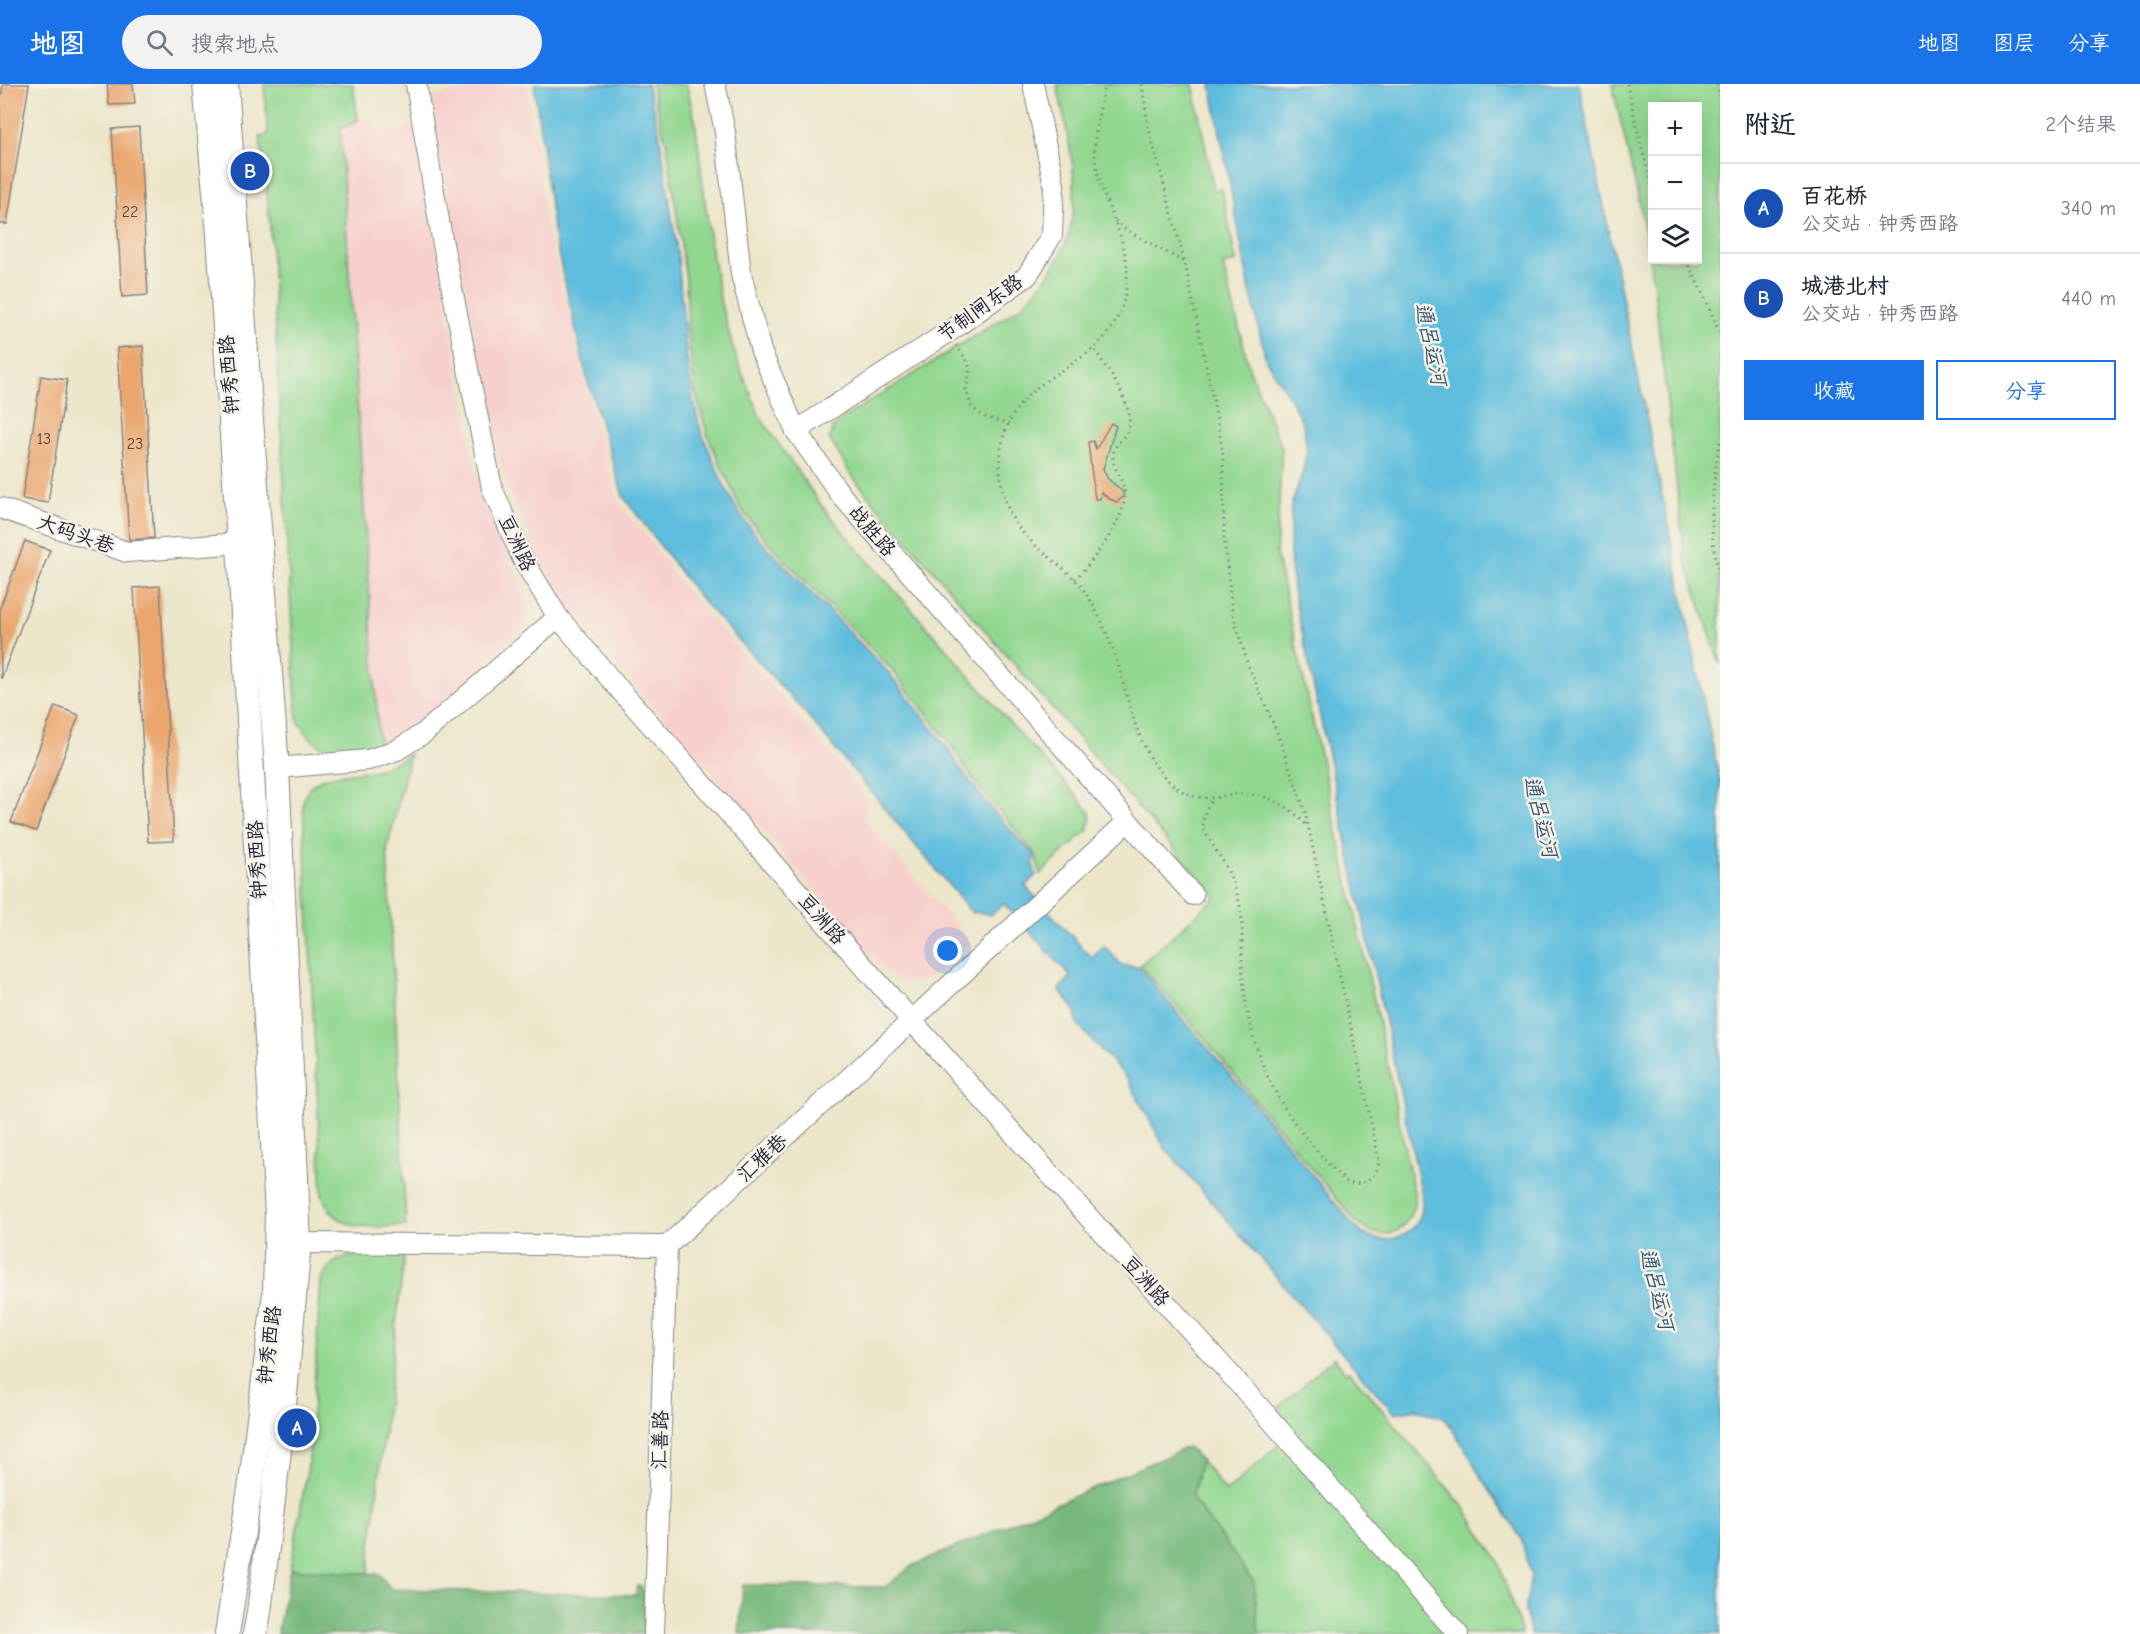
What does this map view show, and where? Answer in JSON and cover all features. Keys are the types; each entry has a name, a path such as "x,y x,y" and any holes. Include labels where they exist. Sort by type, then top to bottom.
{"main road":[{"name":"钟秀西路","path":"205,84 250,543 277,768 299,1243 282,1427 255,1634"},
{"name":"钟秀西路","path":"226,84 250,543 277,1214 275,1293 251,1482 227,1634"}],"street":[{"name":"豆洲路","path":"416,84 442,239 492,488 523,560 558,617 612,682 912,1021 1256,1403 1458,1634"},
{"name":"战胜路","path":"715,84 726,132 741,274 761,351 796,430 841,495 1193,895"},
{"name":"节制闸东路","path":"796,430 956,327 1027,276 1052,236 1054,184 1033,84"},
{"name":"大码头巷","path":"0,508 127,552 250,543"},
{"path":"277,768 368,760 398,750 424,733 558,617"},
{"name":"汇雅巷","path":"667,1246 1127,822"},
{"path":"299,1243 667,1246"},
{"name":"汇善路","path":"654,1634 667,1246"}],"path":[{"path":"1104,84 1093,144 1101,185 1122,239 1127,261 1125,296 1110,330 1094,349 1069,368 1036,386 1019,406 1004,432 999,471 1008,510 1030,539 1075,579 1086,593 1102,623 1120,670 1143,744 1163,776 1179,790 1203,799 1244,794 1269,798 1293,812 1309,828"},
{"path":"1142,84 1148,125 1185,263 1209,372 1223,455 1224,535 1232,611 1248,665 1293,774 1309,828 1379,1160 1375,1175 1356,1185 1345,1181 1295,1126 1268,1079 1259,1058 1244,984 1241,912 1232,882 1209,841 1203,825 1207,808 1213,798"},
{"path":"1627,84 1648,167"},
{"path":"1717,84 1720,91"},
{"path":"1113,218 1123,228 1185,263"},
{"path":"1688,264 1720,334"},
{"path":"955,343 970,369 966,390 972,408 985,417 1009,424"},
{"path":"1075,579 1104,545 1125,501 1125,490 1113,457 1114,448 1128,430 1130,419 1116,383 1094,349"},
{"path":"1720,442 1714,483 1713,518 1715,560 1720,573"}],"shaded area":[{"path":"498,84 527,84 545,221 591,404 619,502 652,542 677,579 868,797 865,820 970,942 932,976 912,982 898,980 885,970 592,636 557,590 539,558 510,492 500,461 428,98"},
{"path":"374,118 376,133 416,126 475,468 490,514 529,609 522,629 420,723 390,742 379,746 354,433 340,129 358,120"}],"green space":[{"path":"264,84 353,84 358,120 340,129 379,746 332,750 314,742 297,719 269,212 260,137 267,136 268,133"},
{"path":"651,84 686,84 695,120 711,249 721,304 736,358 760,417 821,505 861,553 1090,813 1091,820 1087,831 1040,874 1037,856 969,774 952,746 892,670 775,550 742,510 708,436 695,392 688,332 686,281 667,146"},
{"path":"1057,84 1193,84 1214,190 1222,189 1236,262 1223,265 1224,270 1250,371 1282,448 1276,554 1415,1198 1408,1220 1394,1232 1376,1233 1356,1222 1184,1014 1140,965 1216,897 866,493 850,473 829,438 834,426 845,417 1021,307 1045,280 1061,254 1070,228 1074,203 1074,176 1070,148"},
{"path":"1612,84 1720,84 1720,665 1685,558 1650,264 1702,264 1702,102 1648,102 1648,252 1640,204"},
{"path":"410,754 387,849 406,1226 368,1227 345,1222 336,1216 328,1207 322,1194 303,805 306,793 321,779 376,770"},
{"path":"357,1255 404,1256 368,1574 290,1569 309,1460 321,1280 327,1269 335,1262"},
{"path":"1334,1357 1346,1373 1349,1370 1466,1510 1497,1559 1522,1634 1472,1634 1471,1632 1469,1634 1259,1634 1254,1582 1192,1498 1201,1460 1226,1492 1292,1433 1275,1411"},
{"path":"1188,1447 1201,1460 1192,1498 1254,1582 1259,1634 739,1634 743,1585 885,1587 912,1566"},
{"path":"290,1569 379,1574 391,1589 636,1595 637,1586 642,1587 644,1594 644,1634 277,1634"}],"water":[{"name":"通吕运河","path":"534,84 647,84 659,131 678,258 692,396 701,431 721,479 739,513 760,540 889,673 948,748 964,774 1003,822 1035,856 1033,865 1036,875 1025,886 1091,957 1104,946 1122,965 1139,967 1353,1225 1372,1238 1389,1239 1405,1233 1417,1222 1421,1214 1422,1199 1293,590 1290,552 1291,506 1303,471 1307,450 1303,423 1266,360 1249,286 1211,84 1579,84 1720,782 1720,1634 1531,1634 1525,1611 1531,1576 1521,1538 1445,1419 1416,1409 1394,1413 1165,1148 1127,1078 1077,1024 1075,1010 1059,989 1071,977 1004,904 991,915 972,913 802,709 699,597 623,496 587,379 554,235"}],"building":[{"path":"3,84 29,84 7,224 0,224 0,103"},
{"path":"107,84 133,84 135,104 109,105"},
{"path":"139,127 148,295 122,297 112,129"},
{"path":"143,346 154,538 129,540 117,348"},
{"path":"41,376 67,380 48,503 22,499"},
{"path":"1111,423 1116,426 1103,469 1108,479 1122,491 1124,496 1117,502 1101,492 1100,499 1095,499 1088,442 1093,441 1096,449"},
{"path":"25,541 50,550 1,679 0,608"},
{"path":"160,586 174,841 148,842 134,588"},
{"path":"55,706 79,715 36,831 11,822"}],"place":[{"name":"城港北村","path":"250,171"},
{"name":"百花桥","path":"297,1428"}]}
